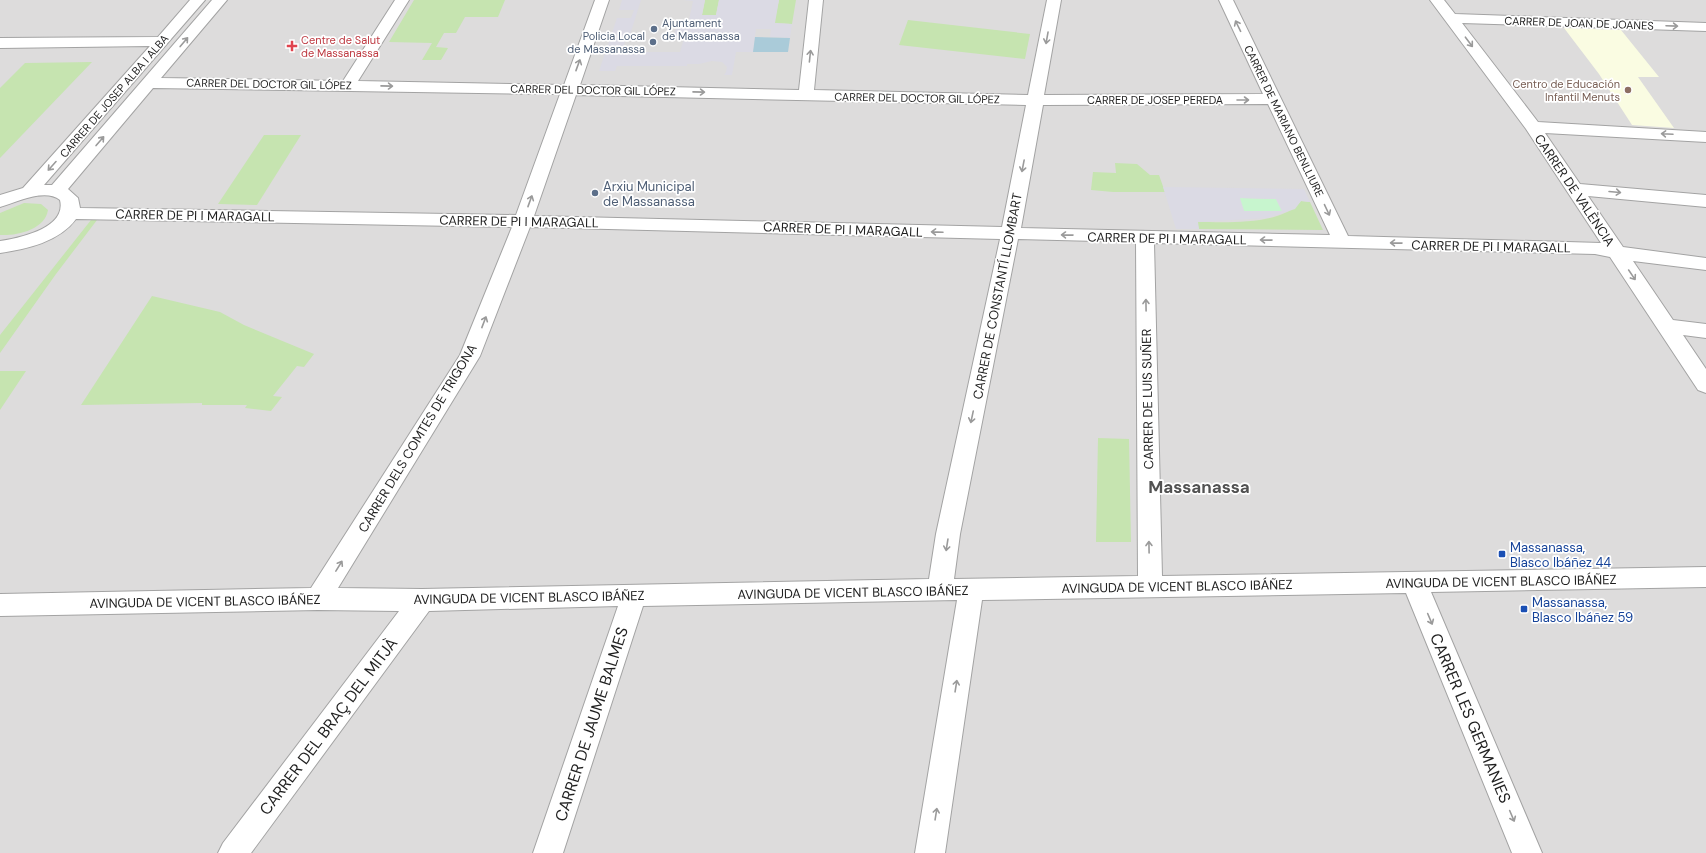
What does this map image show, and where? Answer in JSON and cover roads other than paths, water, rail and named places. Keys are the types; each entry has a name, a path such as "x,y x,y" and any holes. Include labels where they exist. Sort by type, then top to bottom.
{"street":[{"name":"CARRER DE JOSEP ALBA I ALBA","path":"30,191 198,0"},
{"name":"CARRER DE JOSEP ALBA I ALBA","path":"56,192 220,0"},
{"path":"348,85 402,0"},
{"name":"CARRER DELS COMTES DE TRIGONA","path":"318,599 470,356 523,221 602,0"},
{"path":"806,95 816,0"},
{"name":"CARRER DE CONSTANTÍ LLOMBART","path":"940,591 948,534 1010,234 1054,0"},
{"name":"CARRER DE MARIANO BENLLIURE","path":"1226,0 1342,242"},
{"name":"CARRER DE VALÈNCIA","path":"1438,0 1533,126 1706,385"},
{"name":"CARRER DE JOAN DE JOANES","path":"1451,18 1706,27"},
{"path":"0,43 162,41"},
{"name":"CARRER DEL DOCTOR GIL LÓPEZ","path":"150,83 348,85 1036,100"},
{"name":"CARRER DE JOSEP PEREDA","path":"1036,100 1273,99"},
{"path":"1533,126 1706,137"},
{"path":"1576,189 1706,201"},
{"path":"0,201 30,191 56,192 65,195 70,200 71,207 69,213 62,222 52,230 26,243 4,251"},
{"name":"CARRER DE PI I MARAGALL","path":"69,213 523,221 1595,248 1642,257 1706,264"},
{"name":"CARRER DE LUIS SUÑER","path":"1145,237 1150,586"},
{"path":"1666,326 1706,331"},
{"name":"AVINGUDA DE VICENT BLASCO IBÁÑEZ","path":"0,605 318,599 422,600 634,595 1706,577"},
{"name":"CARRER LES GERMANIES","path":"1415,583 1527,853"},
{"path":"930,853 971,590"},
{"name":"CARRER DE JAUME BALMES","path":"548,853 634,595"},
{"name":"CARRER DEL BRAÇ DEL MITJÀ","path":"234,853 422,600"}],"water":[{"path":"755,37 790,38 788,52 753,52"}],"place":[{"name":"Ajuntament de Massanassa","path":"654,29"},
{"name":"Policia Local de Massanassa","path":"653,42"},
{"name":"Centre de Salut de Massanassa","path":"292,46"},
{"name":"Centro de Educación Infantil Menuts","path":"1628,90"},
{"name":"Arxiu Municipal de Massanassa","path":"595,193"},
{"name":"Massanassa, Blasco Ibáñez 44","path":"1502,554"},
{"name":"Massanassa, Blasco Ibáñez 59","path":"1524,609"}],"district":[{"name":"Massanassa","path":"1199,487"}]}
